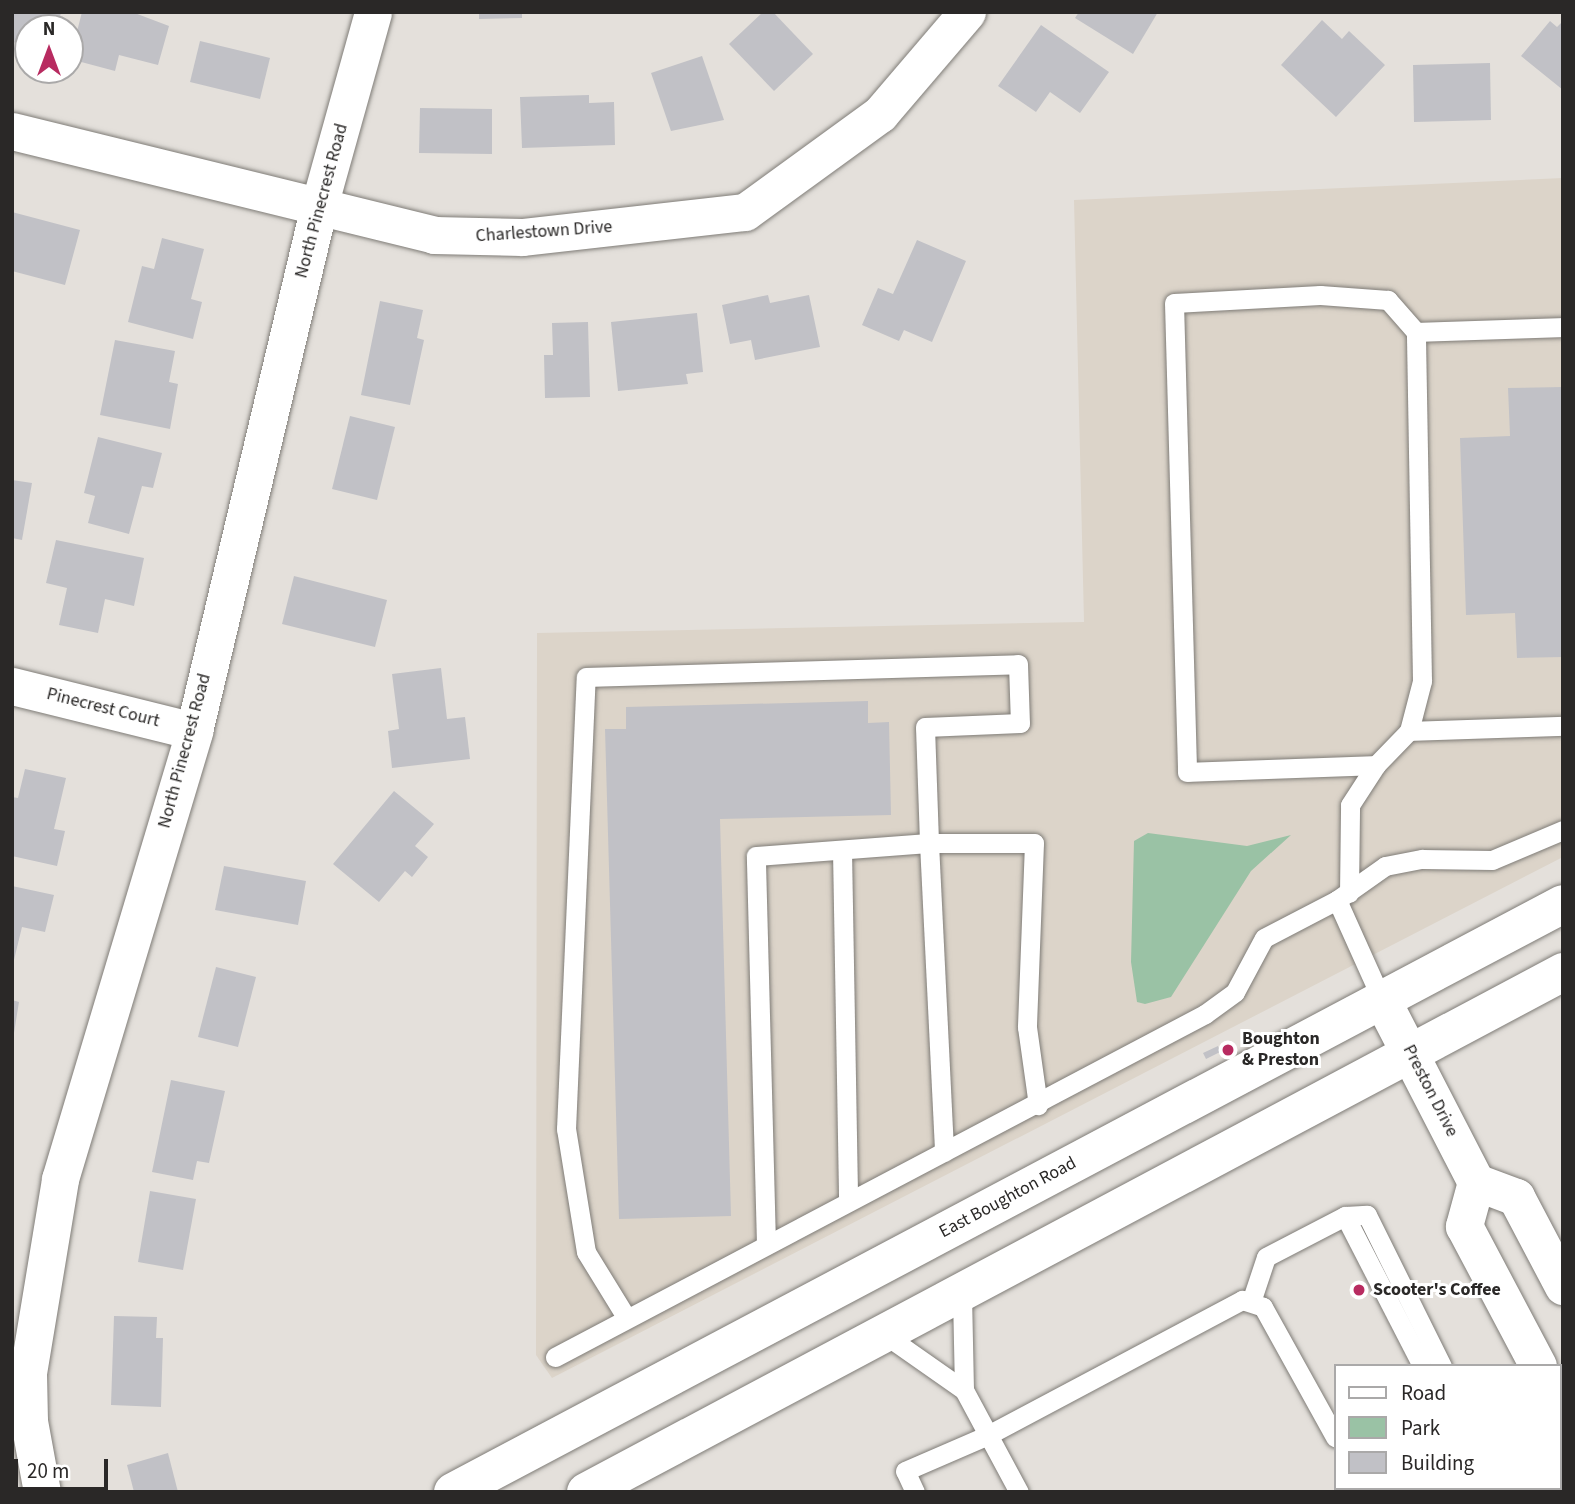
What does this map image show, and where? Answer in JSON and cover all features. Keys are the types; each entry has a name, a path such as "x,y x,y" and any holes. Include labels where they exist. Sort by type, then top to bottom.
{"main road":[{"name":"East Boughton Road","path":"453,1492 1563,904"},
{"path":"586,1492 1563,972"}],"street":[{"name":"North Pinecrest Road","path":"38,1491 29,1421 28,1373 57,1191 194,730 319,206 373,12"},
{"name":"Charlestown Drive","path":"12,131 434,235 470,238 523,237 745,212 880,114 967,12"},
{"name":"Pinecrest Court","path":"12,686 194,730"},
{"name":"Preston Drive","path":"1382,1000 1476,1182"},
{"path":"1537,1364 1464,1226 1476,1182 1516,1197 1563,1286"}],"lane":[{"path":"1376,765 1187,772 1174,303 1320,295 1388,300 1416,332 1422,681 1409,731 1376,765 1350,805 1343,896 1382,1000"},
{"path":"1416,332 1563,327"},
{"path":"626,1317 586,1252 566,1129 586,677 1018,664 1020,723 925,727 944,1152"},
{"path":"1409,731 1563,726"},
{"path":"555,1357 848,1201 1038,1105 1205,1014 1235,992 1264,938 1343,896 1400,861 1492,860 1563,830"},
{"path":"766,1244 756,856 929,843 1034,843 1027,1027 1038,1105"},
{"path":"842,850 848,1201"},
{"path":"1251,1303 1266,1257 1345,1216 1367,1214 1441,1364"},
{"path":"1345,1216 1421,1364"},
{"path":"962,1292 964,1390 1019,1492"},
{"path":"915,1492 905,1471 988,1435 1242,1300 1263,1307 1334,1435"},
{"path":"884,1334 964,1390"}],"shaded area":[{"path":"1563,178 1563,857 552,1378 536,1355 537,633 1084,622 1074,200"}],"green space":[{"path":"1148,833 1247,846 1291,835 1251,871 1171,997 1145,1004 1137,1002 1131,962 1134,841"}],"building":[{"path":"12,12 61,12 14,14 12,42"},
{"path":"132,12 169,26 158,65 119,55 115,71 84,63 84,14 81,14"},
{"path":"479,12 522,12 522,18 479,19"},
{"path":"763,12 773,12 813,54 774,91 729,44"},
{"path":"1079,12 1158,12 1133,54 1075,18"},
{"path":"1322,20 1342,39 1349,31 1385,65 1336,117 1281,65"},
{"path":"1550,21 1557,27 1563,21 1563,90 1521,56"},
{"path":"1041,25 1109,72 1080,113 1050,92 1036,112 998,86"},
{"path":"200,41 270,58 260,99 190,82"},
{"path":"702,56 724,120 671,131 651,73"},
{"path":"1490,63 1491,120 1414,122 1413,65"},
{"path":"589,95 589,103 614,102 615,145 522,148 520,97"},
{"path":"420,108 492,109 492,154 419,153"},
{"path":"12,212 80,230 65,285 12,271"},
{"path":"162,238 204,249 191,299 202,302 193,339 128,322 142,266 154,269"},
{"path":"917,240 966,261 932,342 904,330 899,341 862,325 878,288 893,294"},
{"path":"768,295 770,303 809,295 820,347 755,360 751,340 730,344 722,305"},
{"path":"380,301 423,310 417,338 424,340 410,405 361,395"},
{"path":"697,313 703,372 686,374 688,384 618,391 611,322"},
{"path":"588,322 590,397 545,398 544,355 553,355 552,323"},
{"path":"115,340 175,351 169,382 178,384 170,429 100,415"},
{"path":"1563,387 1563,657 1517,658 1515,613 1466,615 1460,438 1510,436 1508,388"},
{"path":"350,416 395,427 377,500 332,489"},
{"path":"98,437 162,453 153,488 142,486 129,534 88,523 95,496 84,493"},
{"path":"12,480 32,483 22,540 12,538"},
{"path":"56,540 144,558 134,606 105,599 98,633 59,625 67,588 46,583"},
{"path":"294,576 387,600 375,647 282,624"},
{"path":"441,668 447,719 465,717 470,759 392,768 388,731 399,729 392,674"},
{"path":"868,701 868,723 889,722 891,815 720,819 731,1216 619,1219 605,729 626,729 626,707"},
{"path":"25,769 66,778 54,829 65,831 57,866 12,856 12,797 18,798"},
{"path":"394,791 434,824 415,846 428,857 412,877 405,871 379,902 333,864"},
{"path":"224,866 306,881 298,925 215,910"},
{"path":"12,886 54,895 45,932 22,927 13,964"},
{"path":"216,967 256,977 238,1047 198,1037"},
{"path":"12,1000 19,1002 14,1033 12,1032"},
{"path":"1218,1046 1220,1052 1206,1059 1203,1053"},
{"path":"171,1080 225,1091 209,1163 197,1161 193,1180 152,1172"},
{"path":"150,1191 196,1199 183,1270 138,1262"},
{"path":"114,1316 157,1317 156,1338 163,1338 161,1407 111,1405"},
{"path":"168,1453 178,1492 134,1492 127,1465"}],"place":[{"name":"Boughton & Preston","path":"1228,1050"},
{"name":"Scooter's Coffee","path":"1359,1290"}]}
